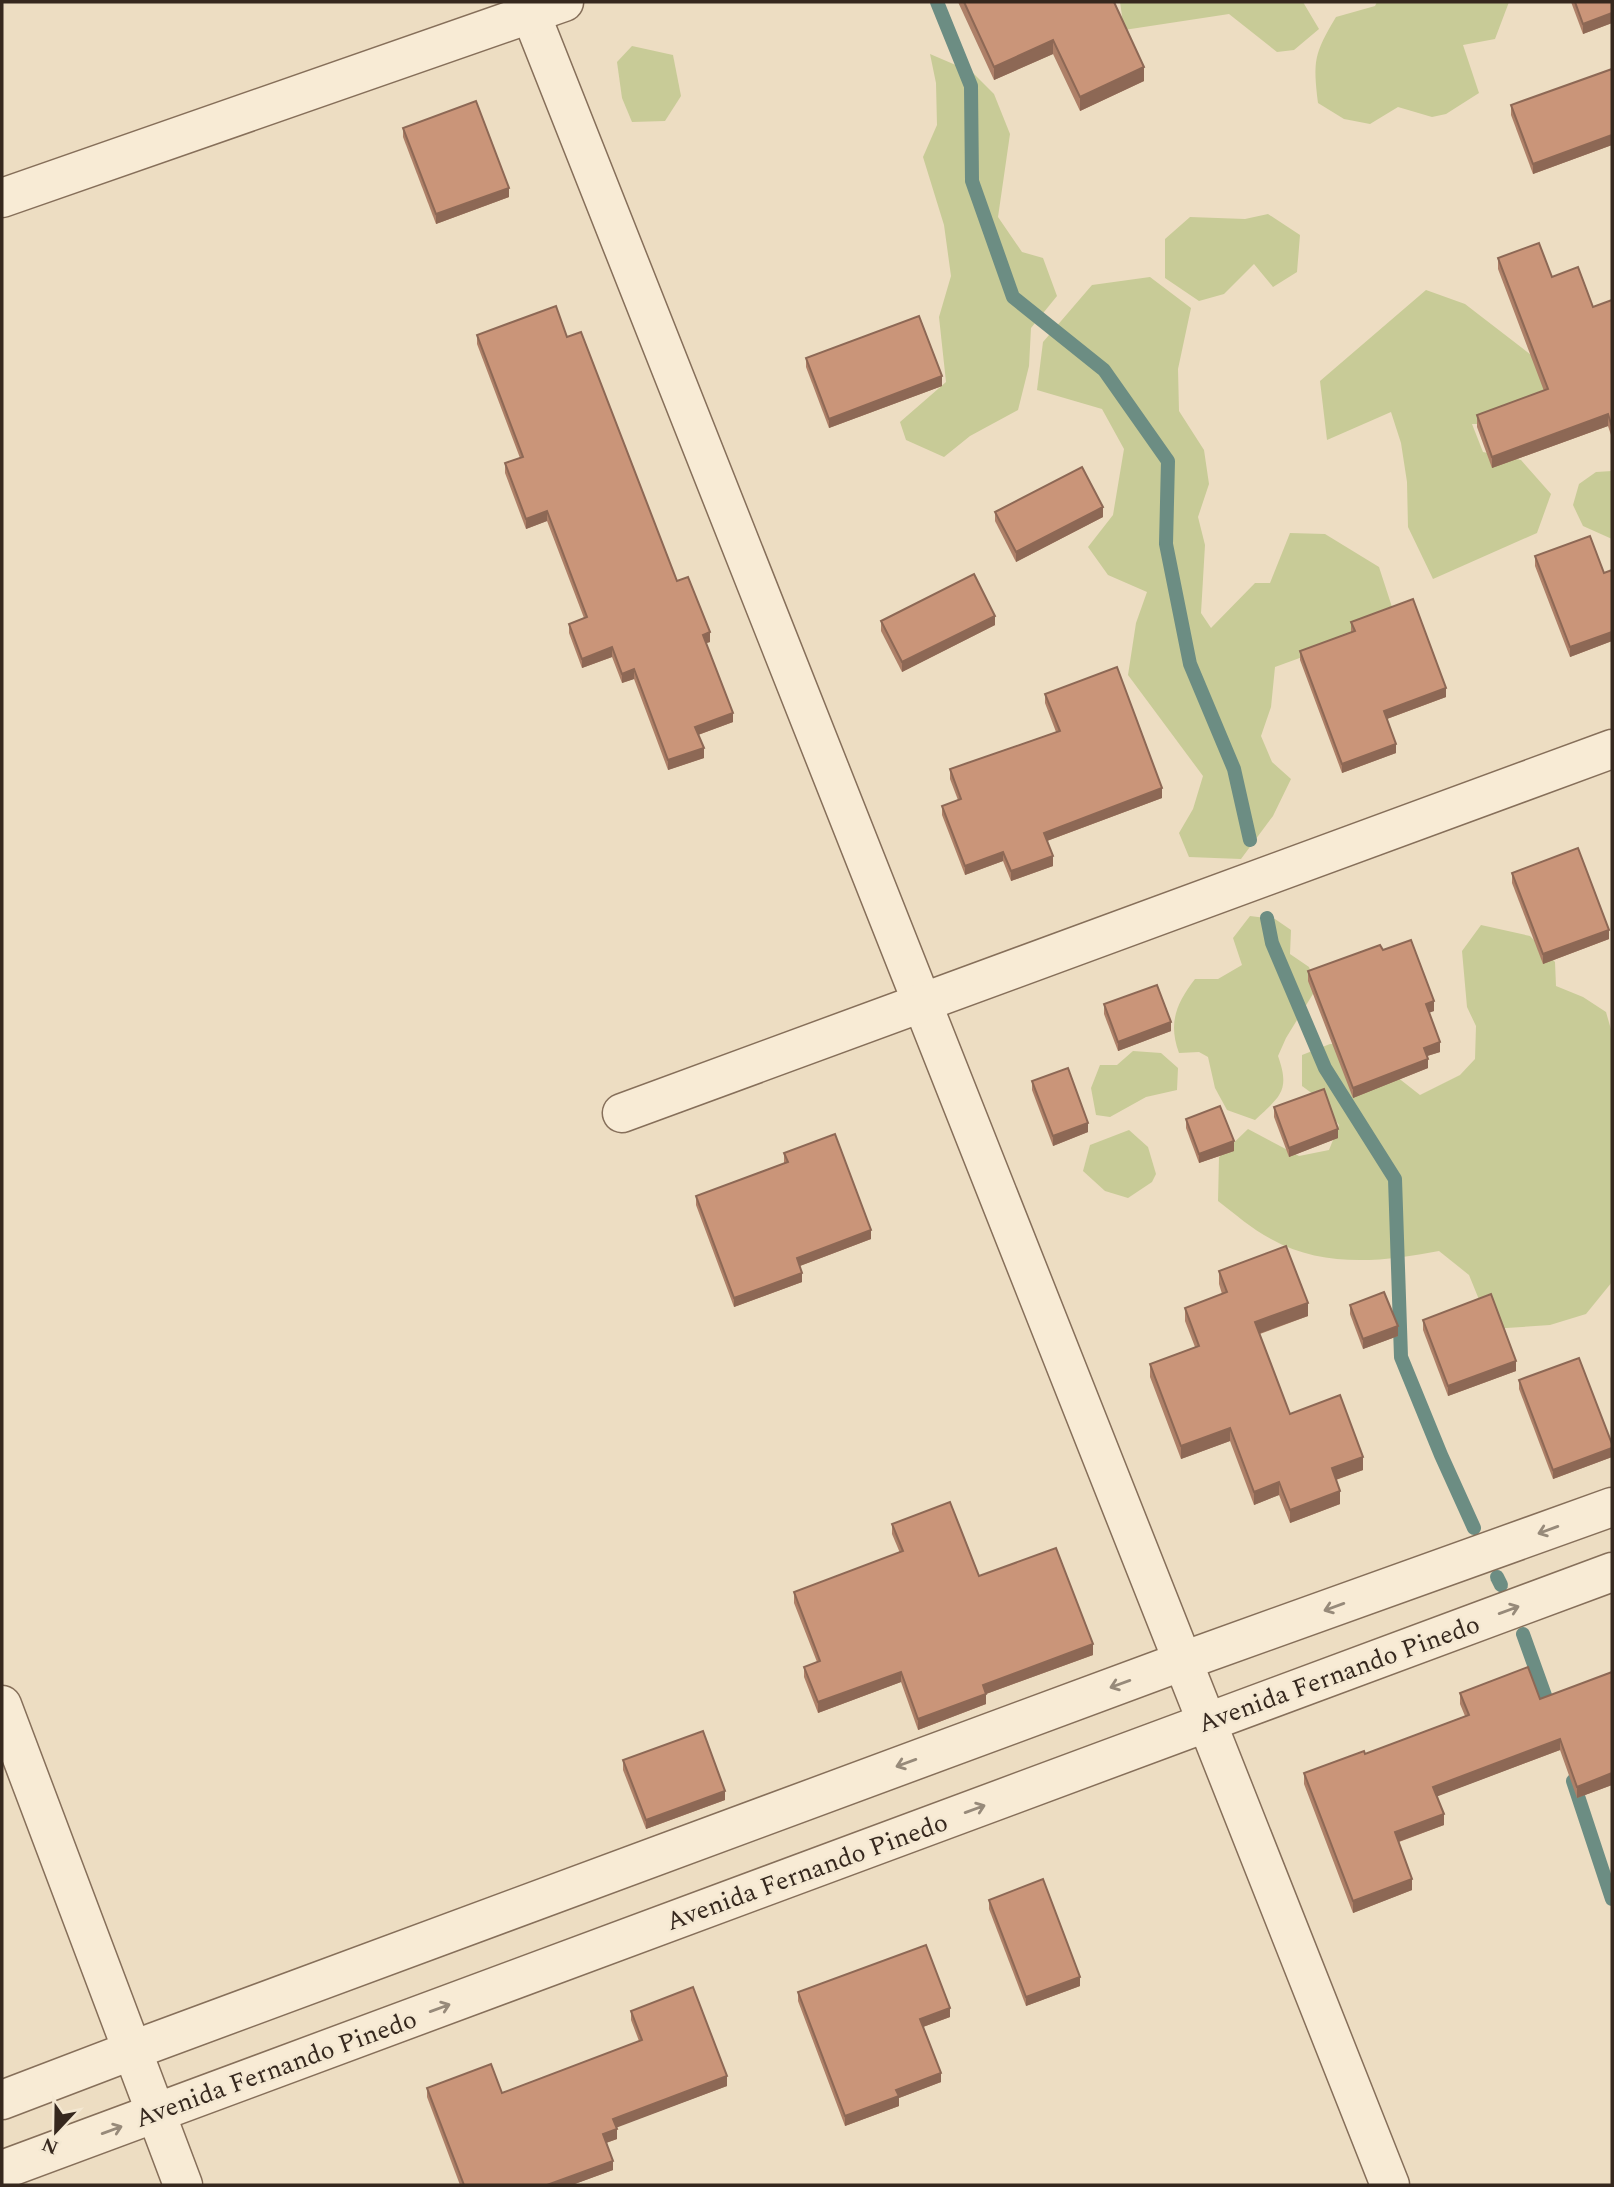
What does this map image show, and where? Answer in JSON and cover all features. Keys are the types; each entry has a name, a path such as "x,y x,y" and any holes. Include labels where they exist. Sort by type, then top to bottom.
{"street":[{"path":"2,198 540,6 922,1003 1390,2185"},
{"path":"622,1113 1612,748"},
{"path":"2,2100 1182,1661 1612,1507"},
{"name":"Avenida Fernando Pinedo","path":"2,2171 1612,1572"},
{"path":"2,1705 183,2185"}],"green space":[{"path":"1120,2 1303,2 1319,29 1294,50 1277,52 1229,14 1124,30"},
{"path":"1377,2 1509,2 1495,39 1463,45 1479,93 1446,114 1432,117 1398,107 1370,124 1344,119 1318,103 1317,58 1323,40 1336,17 1375,6"},
{"path":"632,46 673,55 681,96 665,121 632,122 622,98 617,62"},
{"path":"930,54 972,72 994,94 1010,134 998,217 1022,252 1043,258 1057,296 1031,328 1029,366 1018,410 970,436 944,457 906,440 900,422 946,382 939,317 951,276 944,225 923,157 937,125 936,83"},
{"path":"1268,214 1300,235 1297,272 1273,287 1254,264 1224,294 1199,301 1165,278 1165,239 1190,217 1245,219"},
{"path":"1150,277 1191,308 1178,369 1179,411 1204,450 1209,484 1198,517 1205,545 1201,613 1211,628 1255,583 1270,583 1290,533 1325,534 1379,567 1392,607 1360,636 1275,667 1271,707 1261,736 1272,762 1291,779 1273,816 1241,859 1189,857 1179,833 1193,809 1203,776 1128,675 1136,623 1147,592 1108,575 1088,547 1113,515 1124,449 1102,409 1037,390 1043,342 1092,285"},
{"path":"1426,290 1465,304 1535,358 1561,383 1498,424 1472,424 1483,452 1521,460 1551,494 1537,533 1433,579 1408,527 1407,482 1401,443 1391,412 1327,440 1320,381"},
{"path":"1612,471 1612,539 1583,526 1573,505 1579,484 1596,472"},
{"path":"1250,916 1275,919 1291,930 1290,954 1309,967 1316,989 1278,1056 1283,1078 1280,1093 1255,1120 1227,1110 1215,1088 1208,1057 1199,1052 1179,1053 1174,1032 1179,1005 1195,979 1218,979 1242,965 1233,938"},
{"path":"1481,925 1530,936 1555,962 1556,986 1583,997 1606,1012 1612,1033 1612,1282 1586,1314 1550,1325 1491,1329 1469,1275 1439,1251 1375,1260 1311,1255 1264,1235 1218,1201 1219,1157 1248,1129 1299,1156 1329,1150 1339,1125 1321,1100 1302,1086 1302,1055 1330,1044 1355,1044 1420,1095 1460,1075 1475,1059 1476,1026 1467,1007 1462,951"},
{"path":"1133,1051 1161,1053 1178,1068 1177,1090 1146,1097 1110,1117 1096,1115 1091,1088 1100,1065 1117,1065"},
{"path":"1129,1130 1148,1147 1156,1174 1152,1182 1128,1198 1105,1191 1083,1171 1090,1145"}],"building":[{"path":"964,2 1114,2 1144,67 1080,97 1053,40 994,67"},
{"path":"1575,2 1612,2 1612,13 1583,24"},
{"path":"1612,69 1612,135 1533,164 1511,105"},
{"path":"476,101 509,188 436,214 403,128"},
{"path":"1539,243 1552,277 1578,267 1593,307 1612,300 1612,427 1608,414 1492,457 1477,415 1548,389 1498,258"},
{"path":"556,306 567,337 581,332 677,581 688,577 710,632 703,635 733,713 695,727 704,748 668,760 634,669 622,674 612,647 582,659 569,624 587,617 547,511 526,519 505,463 523,457 477,335"},
{"path":"919,316 942,376 829,419 806,358"},
{"path":"1082,467 1103,507 1016,552 995,512"},
{"path":"1590,536 1604,573 1612,570 1612,632 1570,647 1535,556"},
{"path":"974,574 995,616 902,662 881,621"},
{"path":"1413,599 1446,688 1384,711 1396,744 1342,764 1300,651 1355,631 1351,622"},
{"path":"1117,667 1162,788 1044,833 1053,856 1011,871 1003,852 965,866 942,806 961,799 950,769 1060,731 1045,694"},
{"path":"1578,848 1609,930 1543,954 1512,873"},
{"path":"1411,940 1434,1001 1426,1004 1440,1042 1424,1048 1428,1059 1353,1088 1308,971 1380,945 1383,950"},
{"path":"1157,985 1171,1022 1118,1042 1104,1004"},
{"path":"1068,1068 1088,1123 1053,1136 1032,1081"},
{"path":"1324,1089 1338,1129 1289,1148 1274,1107"},
{"path":"1220,1106 1234,1141 1199,1154 1186,1119"},
{"path":"835,1134 871,1230 797,1258 802,1273 734,1298 696,1196 788,1162 784,1153"},
{"path":"1286,1246 1308,1303 1255,1322 1290,1414 1340,1395 1363,1457 1332,1468 1340,1491 1290,1510 1279,1482 1254,1492 1230,1428 1181,1446 1150,1364 1199,1346 1185,1308 1227,1292 1219,1271"},
{"path":"1384,1292 1398,1326 1363,1339 1350,1305"},
{"path":"1491,1294 1516,1361 1448,1386 1423,1320"},
{"path":"1579,1358 1612,1448 1553,1470 1519,1380"},
{"path":"950,1502 979,1576 1056,1548 1093,1644 983,1685 986,1694 918,1719 901,1672 818,1702 804,1667 820,1661 794,1592 903,1551 892,1524"},
{"path":"1528,1667 1540,1699 1612,1672 1612,1773 1577,1787 1560,1739 1433,1787 1444,1814 1395,1832 1412,1879 1353,1901 1304,1773 1364,1751 1365,1754 1469,1715 1460,1693"},
{"path":"703,1731 725,1791 646,1820 623,1760"},
{"path":"1043,1879 1080,1977 1026,1997 989,1900"},
{"path":"926,1945 950,2008 920,2019 941,2073 896,2090 899,2096 845,2116 798,1992"},
{"path":"693,1987 727,2076 613,2119 617,2129 603,2134 613,2161 547,2185 464,2185 427,2088 491,2064 502,2093 642,2040 631,2011"}],"waterway":[{"path":"937,2 971,86 972,181 1013,297 1104,370 1168,461 1166,544 1190,664 1234,769 1250,840"},
{"path":"1267,918 1272,943 1325,1068 1395,1179 1401,1357 1474,1528"},
{"path":"1497,1577 1501,1585"},
{"path":"1523,1634 1551,1712"},
{"path":"1573,1781 1612,1899"}]}
